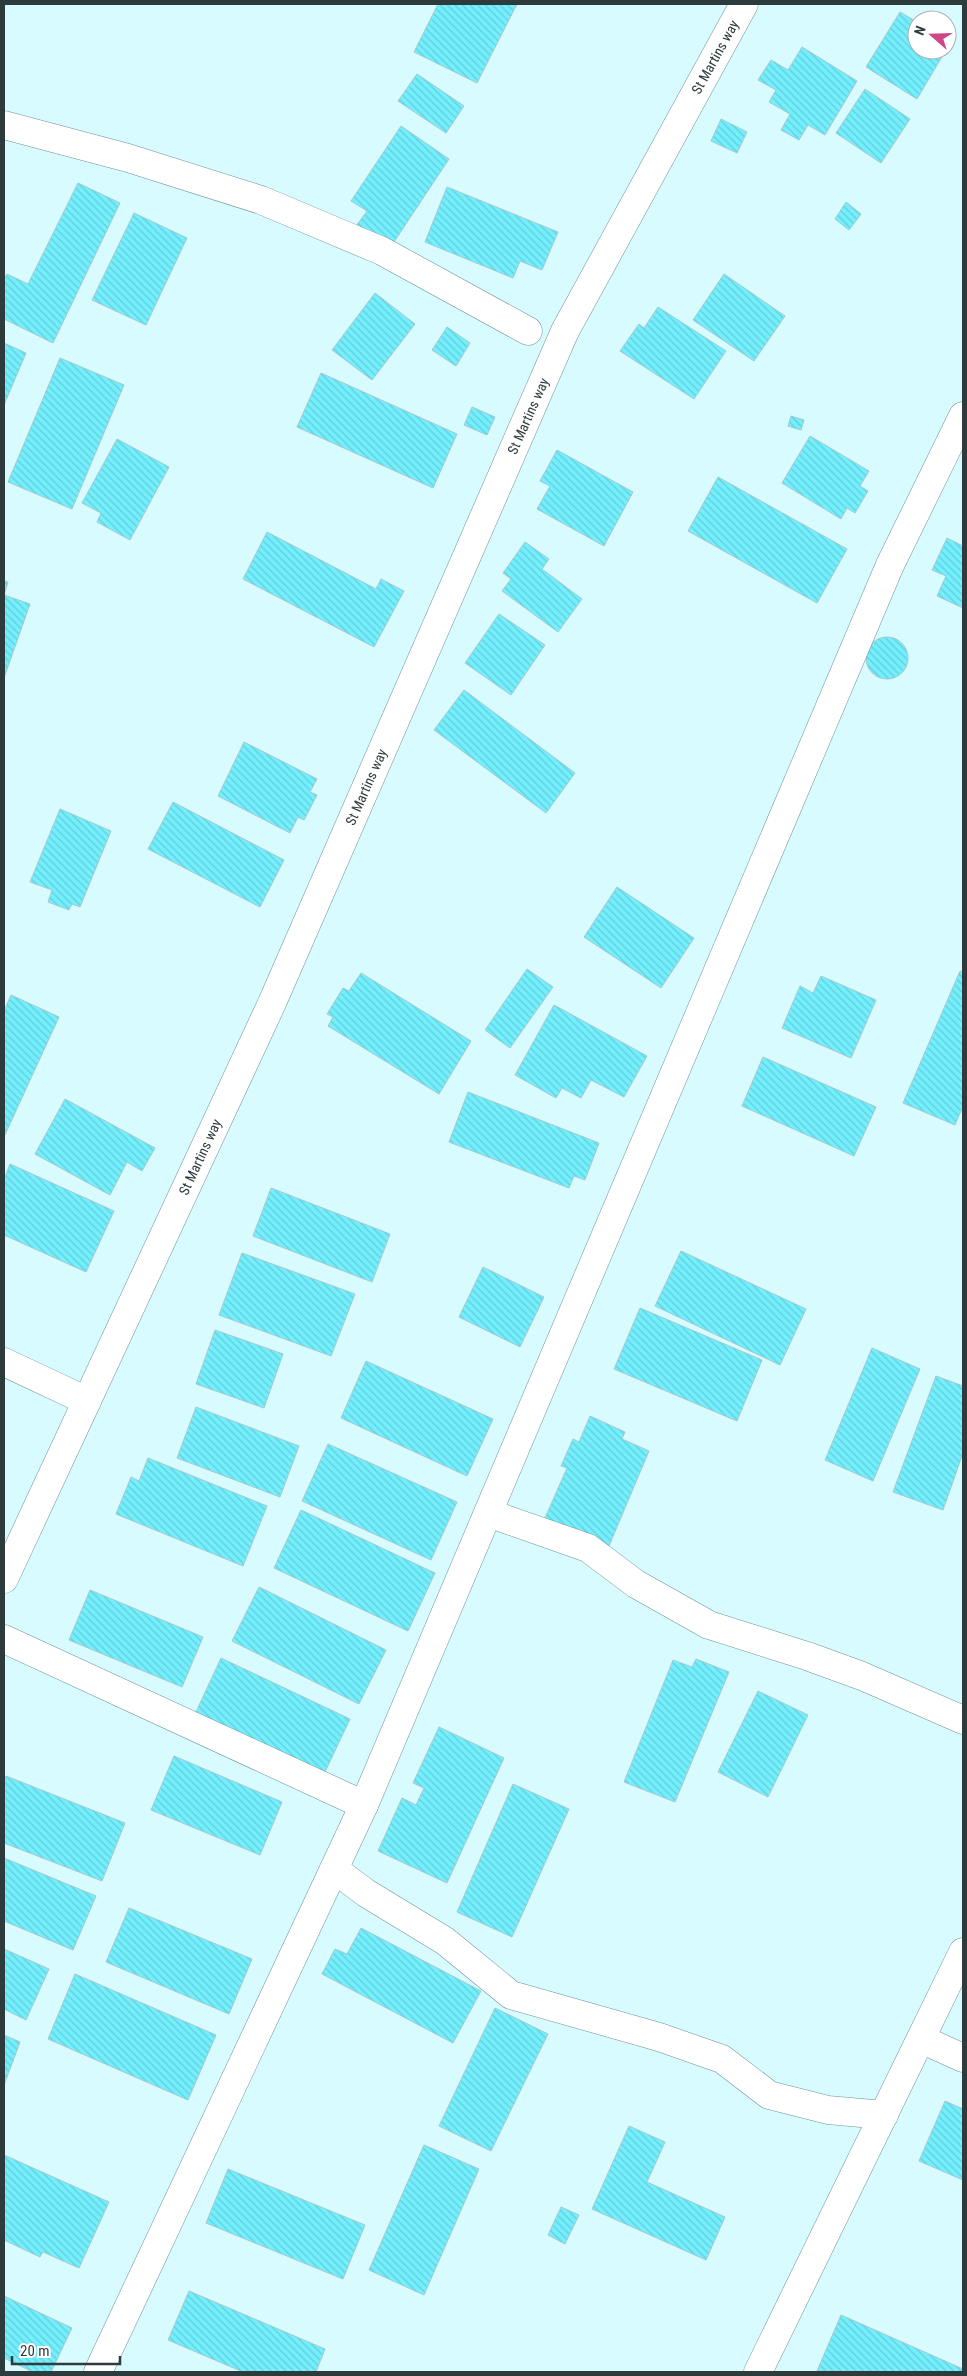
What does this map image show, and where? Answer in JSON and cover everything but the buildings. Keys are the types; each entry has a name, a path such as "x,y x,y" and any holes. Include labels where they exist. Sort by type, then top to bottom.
{"street":[{"name":"St Martins way","path":"4,1579 272,1002 565,332 744,4"},
{"path":"4,125 128,158 261,200 382,251 528,331"},
{"path":"98,2372 364,1805 890,565 963,416"},
{"path":"4,1362 87,1401"},
{"path":"488,1513 588,1548 636,1584 709,1626 807,1656 862,1676 963,1720"},
{"path":"4,1639 364,1805"},
{"path":"334,1869 366,1893 446,1941 511,1995 659,2037 722,2059 769,2095 828,2110 884,2115"},
{"path":"758,2372 963,1952"},
{"path":"921,2039 963,2058"}]}
